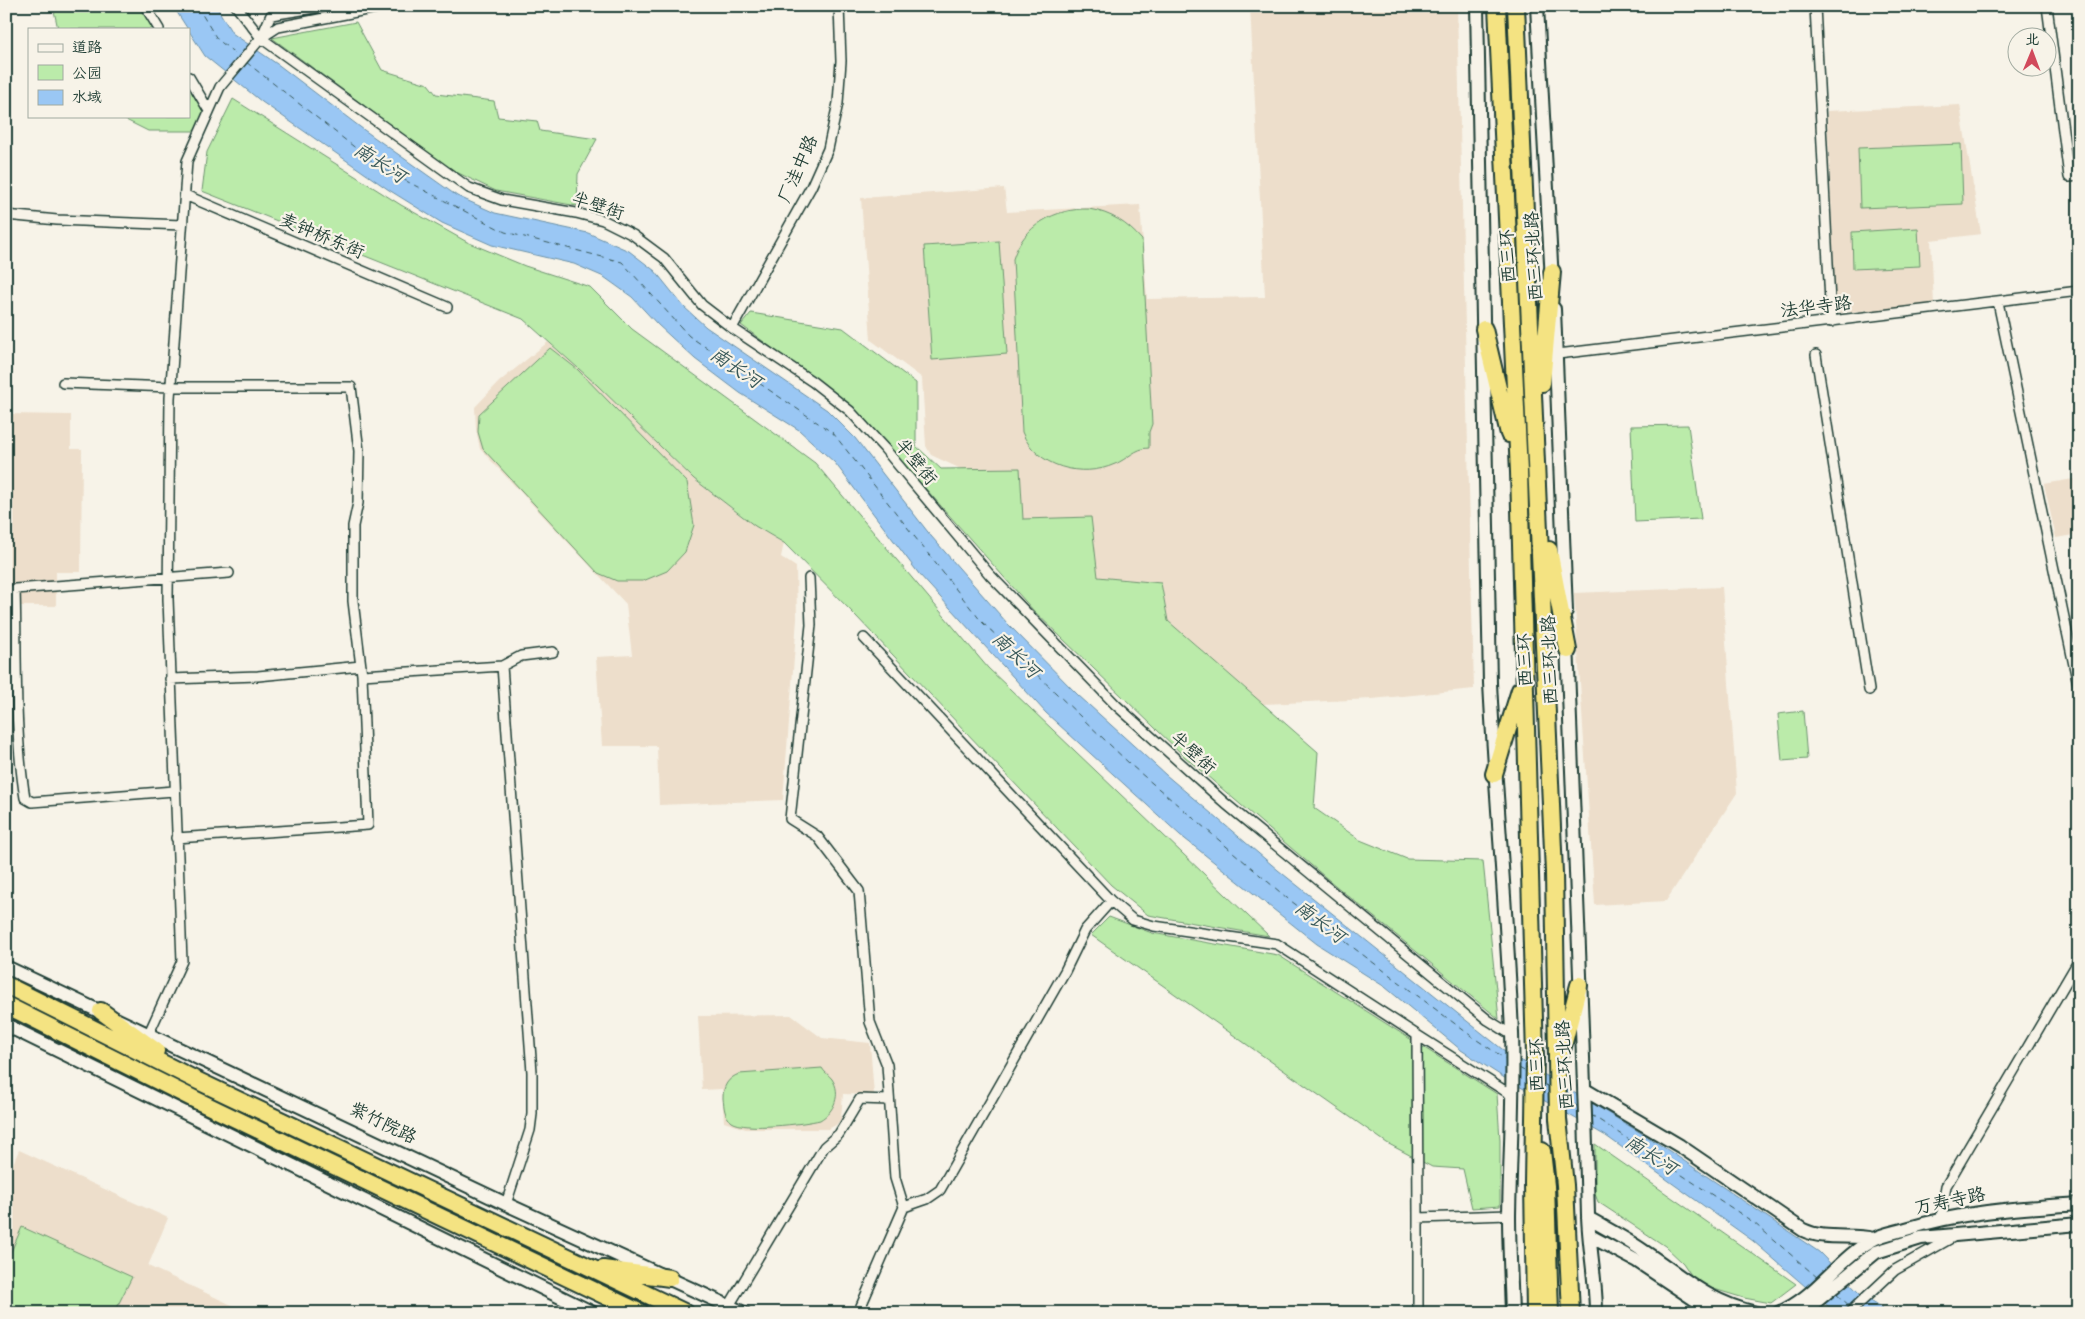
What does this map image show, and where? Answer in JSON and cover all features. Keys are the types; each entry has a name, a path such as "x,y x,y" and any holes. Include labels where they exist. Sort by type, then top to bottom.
{"highway":[{"name":"西三环","path":"1497,6 1518,472 1524,676 1535,1057 1532,1183 1535,1313"},
{"name":"西三环","path":"1516,6 1554,873 1558,1119 1565,1185 1571,1313"},
{"path":"1536,448 1552,272"},
{"path":"1484,329 1518,472"},
{"path":"1538,493 1568,650"},
{"path":"1494,774 1524,676"},
{"path":"6,985 194,1079 686,1313"},
{"path":"1557,1072 1579,985"},
{"path":"10,1008 196,1100 641,1313"},
{"path":"101,1011 194,1079"},
{"path":"1535,1102 1546,1186 1550,1313"},
{"path":"1558,1119 1556,1186 1558,1313"},
{"path":"586,1266 670,1278"},
{"path":"1528,1313 1534,1275"}],"street":[{"path":"145,6 158,28"},
{"name":"半壁街","path":"236,6 257,42 469,188 502,200 576,213 603,220 632,235 664,258 702,305 732,328 813,382 850,411 884,448 990,575 1116,705 1226,804 1512,1039"},
{"path":"149,1033 182,961 174,791 168,577 171,387 187,161 220,86 257,42 272,14 326,6"},
{"path":"257,42 278,27 387,6"},
{"name":"厂洼中路","path":"732,328 811,187 828,150 838,103 841,61 839,6"},
{"path":"1477,6 1490,682 1494,774 1506,904 1512,1039 1513,1096 1509,1215 1512,1313"},
{"name":"西三环北路","path":"1537,6 1558,354 1588,1218 1596,1313"},
{"path":"1815,6 1831,322"},
{"path":"2047,6 2069,177 2079,176"},
{"path":"190,79 209,111"},
{"name":"麦钟桥东街","path":"184,195 447,307"},
{"path":"6,215 57,220 182,225"},
{"name":"法华寺路","path":"1558,354 2079,291"},
{"path":"1998,302 2079,689"},
{"path":"1816,355 1869,690"},
{"path":"63,383 171,387 351,387 359,451 358,503 353,526 353,601 362,671 368,825 176,838"},
{"path":"174,791 32,802 25,798 20,769 15,589 230,573"},
{"path":"809,578 811,625 790,819 817,836 859,891 870,1022 887,1065 895,1178 904,1207 858,1313"},
{"path":"864,638 1112,901 1133,920 1154,926 1277,944 1417,1036 1513,1096"},
{"path":"170,679 502,666 520,656 553,652"},
{"path":"502,666 532,1072 530,1130 506,1204"},
{"path":"904,1207 927,1199 940,1190 1047,1003 1085,930 1112,901"},
{"path":"1941,1218 1946,1186 2079,960"},
{"name":"紫竹院路","path":"6,967 149,1033 506,1204 744,1313"},
{"path":"6,1026 593,1313"},
{"path":"1417,1036 1418,1313"},
{"path":"1585,1090 1680,1146 1803,1230 1820,1236 1862,1236 1874,1239"},
{"path":"729,1306 824,1147 838,1134 860,1099 889,1100"},
{"name":"万寿寺路","path":"1842,1270 1874,1239 1941,1218 1982,1210 2079,1204"},
{"path":"1418,1218 1509,1215"},
{"path":"1588,1218 1644,1251 1703,1294 1739,1309 1756,1313"},
{"name":"万寿寺路","path":"1842,1270 1876,1252 1921,1238 2079,1224"},
{"path":"1849,1313 1895,1270 1959,1234"},
{"path":"1590,1236 1637,1261 1694,1299 1724,1313"},
{"path":"1778,1313 1810,1298 1842,1270"},
{"path":"1802,1313 1810,1298"}],"shaded area":[{"path":"1250,6 1457,6 1474,689 1372,699 1263,704 1168,621 1161,583 1098,577 1022,519 979,469 961,469 931,455 926,446 922,378 871,340 861,198 1004,188 1007,212 1140,205 1147,299 1265,297"},
{"path":"1960,105 1981,234 1931,240 1934,305 1836,313 1827,111"},
{"path":"548,342 597,385 694,479 755,526 784,543 781,557 796,567 797,619 783,800 659,805 657,746 602,746 596,657 632,655 626,604 480,449 476,429 475,407 499,382"},
{"path":"6,414 71,415 71,449 82,449 81,572 56,572 56,606 6,606"},
{"path":"2079,478 2079,534 2056,538 2044,484"},
{"path":"1722,587 1737,793 1666,901 1595,905 1574,593"},
{"path":"791,1015 822,1038 870,1043 874,1095 843,1094 841,1119 836,1125 828,1129 746,1129 724,1122 722,1089 702,1090 698,1016"},
{"path":"19,1150 168,1218 148,1266 249,1313 6,1313 6,1180"}],"green space":[{"path":"53,6 139,6 152,28 58,28"},
{"path":"356,22 382,70 428,84 436,94 494,101 498,117 537,121 540,131 597,139 578,174 577,206 496,191 452,170 272,38"},
{"path":"190,90 204,113 195,131 148,131 122,118 190,118"},
{"path":"233,99 401,205 467,242 525,266 590,287 632,329 815,463 988,668 1269,936 1148,915 1111,885 856,616 784,543 755,526 694,479 597,385 523,319 202,191 207,152"},
{"path":"1961,144 1963,204 1860,208 1858,148"},
{"path":"1089,209 1105,213 1118,220 1142,240 1152,424 1149,432 1149,448 1144,448 1120,462 1102,468 1075,470 1061,467 1038,454 1022,432 1013,259 1024,237 1042,221 1064,212"},
{"path":"1918,228 1920,266 1853,269 1852,232"},
{"path":"999,241 1007,354 932,360 924,246"},
{"path":"751,313 843,328 916,383 916,446 941,469 1020,468 1023,519 1091,517 1098,577 1161,583 1168,621 1318,752 1314,808 1360,840 1407,859 1483,861 1499,1019 1325,877 1185,757 1033,610 856,410 741,325"},
{"path":"550,348 577,369 687,482 694,525 685,552 667,571 643,581 617,581 598,573 483,449 478,432 479,414"},
{"path":"1688,425 1701,519 1635,522 1631,426"},
{"path":"1803,711 1807,759 1782,761 1778,714"},
{"path":"1109,917 1152,933 1278,955 1497,1094 1500,1140 1500,1206 1472,1208 1463,1169 1432,1167 1387,1143 1091,935"},
{"path":"822,1068 835,1085 836,1096 833,1107 820,1120 789,1125 749,1126 739,1125 729,1120 724,1108 724,1090 729,1080 735,1076 739,1074"},
{"path":"1595,1144 1796,1284 1771,1303 1744,1298 1697,1284 1683,1263 1665,1246 1598,1202 1595,1194"},
{"path":"22,1227 132,1277 114,1313 6,1313 6,1263"}],"water":[{"name":"南长河","path":"173,6 216,6 232,33 457,196 495,213 588,233 629,251 655,271 684,307 706,327 827,410 855,438 931,536 1007,623 1078,695 1166,775 1278,870 1502,1049 1656,1142 1819,1252 1861,1295 1890,1313 1836,1313 1753,1241 1606,1136 1503,1077 1461,1050 1385,987 1317,944 1180,835 1046,713 919,574 835,463 799,430 740,393 695,359 658,325 632,297 604,277 574,264 492,245 442,223 389,190 262,102 205,56 190,33 190,28 187,28"}],"ferry route":[{"path":"197,6 217,39 241,58"},
{"path":"246,62 381,168 505,232 622,262 689,336 833,433 981,621 1132,766 1287,898 1474,1038 1507,1060"},
{"path":"1519,1068 1526,1072"},
{"path":"1542,1083 1549,1087"},
{"path":"1565,1098 1578,1107"},
{"path":"1590,1114 1753,1222 1818,1278"},
{"path":"1836,1294 1850,1306"}]}
